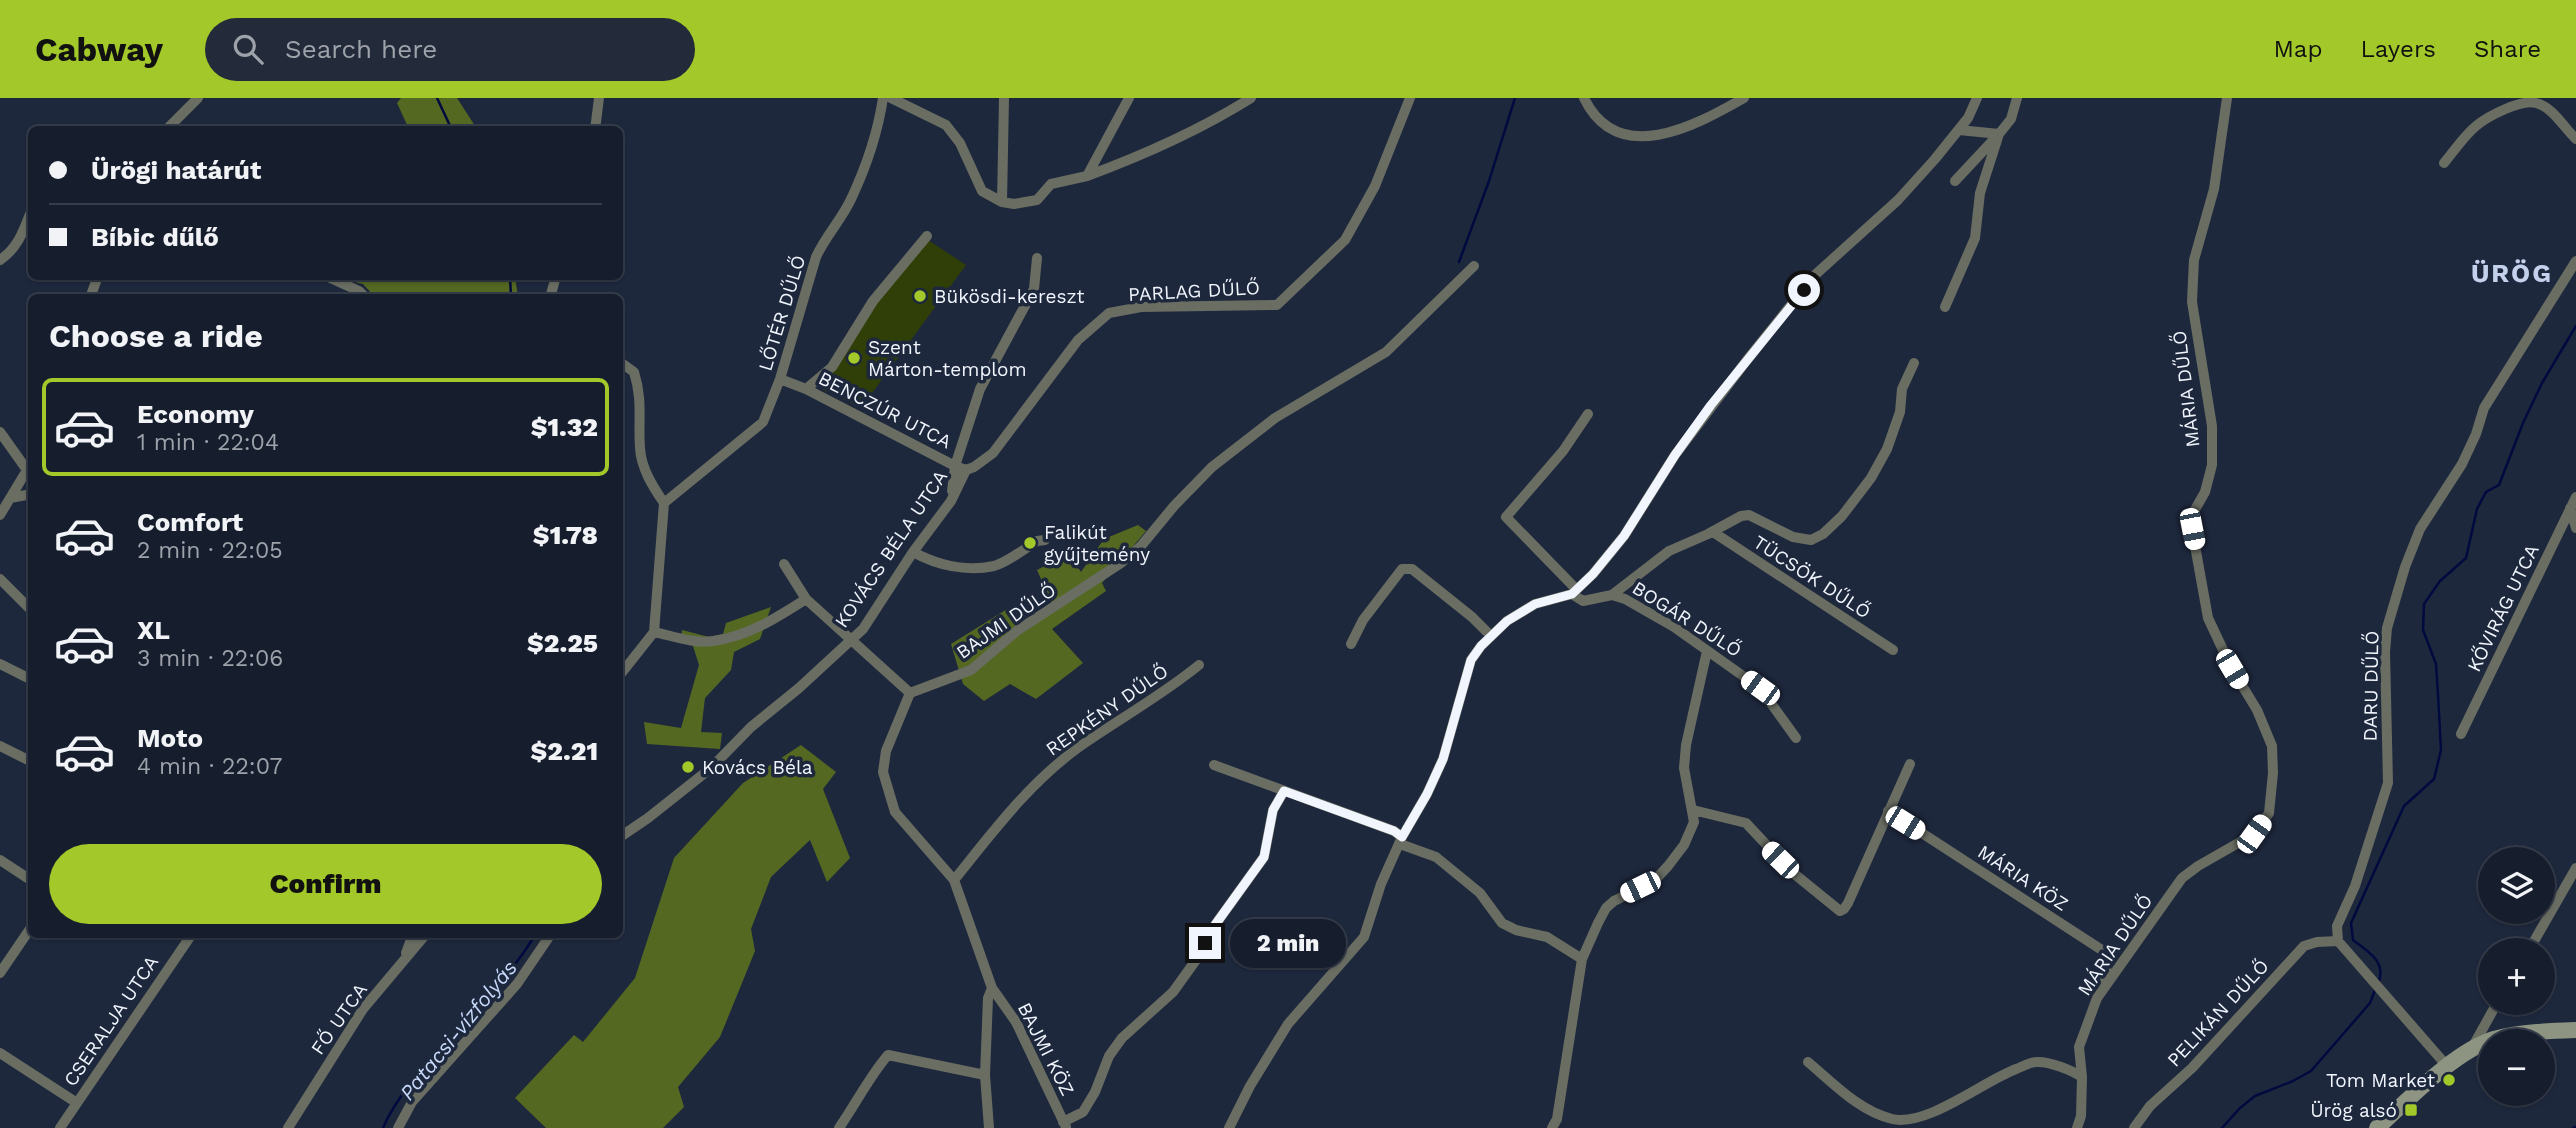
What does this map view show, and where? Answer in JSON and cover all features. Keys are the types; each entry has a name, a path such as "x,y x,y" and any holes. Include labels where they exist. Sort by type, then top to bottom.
{"main road":[{"path":"2377,1128 2447,1066 2472,1048 2494,1039 2521,1034 2576,1030"}],"street":[{"path":"170,126 198,98"},
{"path":"596,126 599,98"},
{"name":"LŐTÉR DŰLŐ","path":"664,503 763,422 780,379 816,257 823,240 852,197 880,119 883,98"},
{"path":"891,98 946,125 960,143 982,191 1002,202 1024,204 1037,200 1051,184 1087,176 1133,159 1251,98"},
{"path":"1002,202 1004,98"},
{"path":"1087,176 1129,98"},
{"name":"PARLAG DŰLŐ","path":"970,469 993,453 1078,340 1109,313 1141,307 1277,304 1345,240 1375,186 1410,98"},
{"path":"1584,98 1595,118 1609,130 1641,136 1663,136 1744,98"},
{"path":"1229,1128 1250,1086 1288,1024 1364,937 1381,884 1443,759 1471,660 1481,646 1507,621 1535,604 1574,592 1593,574 1624,536 1696,425 1816,274 1898,200 1959,130 1977,98"},
{"path":"1955,181 2011,119 2017,98"},
{"name":"MÁRIA DŰLŐ","path":"2077,1128 2081,1116 2082,1077 2079,1047 2097,998 2182,878 2254,834 2269,813 2273,773 2272,746 2257,710 2232,669 2208,618 2192,529 2193,513 2205,492 2212,465 2212,426 2192,302 2194,260 2214,188 2227,98"},
{"path":"2444,163 2477,125 2511,107 2527,102 2537,101 2550,110 2576,139"},
{"path":"1959,130 1998,134"},
{"path":"1945,307 1975,238 1980,193 1998,134"},
{"path":"0,260 10,253 22,236 28,220"},
{"path":"806,389 832,367 873,301 927,236"},
{"path":"951,501 955,466 981,389 1034,289 1037,258"},
{"name":"DARU DŰLŐ","path":"2337,941 2337,926 2355,886 2388,783 2385,652 2387,628 2405,567 2420,529 2462,464 2484,408 2576,261"},
{"name":"BAJMI DŰLŐ","path":"910,693 971,670 1018,630 1121,563 1141,546 1174,506 1212,467 1275,418 1386,352 1474,267"},
{"path":"335,280 362,294"},
{"path":"1588,414 1563,451 1506,517 1583,601 1612,595 1669,551 1713,532 1741,516 1749,514 1793,537 1811,540 1823,534 1857,497 1887,449 1900,412 1902,389 1914,363"},
{"path":"623,364 634,372 641,395 640,450 649,480 664,503 654,632 623,671"},
{"name":"BENCZÚR UTCA","path":"780,379 806,389 955,466 970,469"},
{"path":"0,432 28,470"},
{"name":"KOVÁCS BÉLA UTCA","path":"623,835 711,768 751,727 799,688 863,629 970,469"},
{"path":"0,515 28,472"},
{"path":"10,498 28,495"},
{"name":"KŐVIRÁG UTCA","path":"2460,734 2576,497"},
{"path":"2570,508 2576,528"},
{"name":"TÜCSÖK DŰLŐ","path":"1713,532 1893,650"},
{"path":"914,552 928,560 954,567 973,568 996,565 1037,541 1045,540"},
{"path":"784,564 806,599 910,693 886,751 883,772 894,812 954,880 992,988 988,998 985,1076 989,1128"},
{"path":"1351,644 1363,620 1402,569 1412,569 1472,617 1491,636"},
{"path":"0,579 28,607"},
{"name":"BOGÁR DŰLŐ","path":"1612,595 1646,610 1760,688 1796,738"},
{"path":"654,632 712,642 741,635 806,599"},
{"path":"1552,1128 1557,1119 1563,1086 1582,959 1606,908 1614,901 1654,881 1684,845 1694,822 1684,768 1686,745 1707,651"},
{"path":"0,664 28,678"},
{"name":"REPKÉNY DŰLŐ","path":"954,880 1017,803 1050,772 1078,748 1173,686 1199,665"},
{"path":"0,746 28,760"},
{"path":"1693,810 1746,823 1792,872 1840,911 1849,903 1910,764"},
{"path":"1214,765 1394,831 1401,840 1436,857 1480,893 1502,923 1516,930 1547,937 1582,959"},
{"path":"1065,1125 1083,1112 1109,1056 1122,1038 1173,992 1196,960 1215,925 1264,857 1273,810 1284,791"},
{"name":"MÁRIA KÖZ","path":"1888,811 2108,954 2104,989"},
{"path":"0,860 28,878"},
{"path":"2536,938 2576,867"},
{"path":"0,974 28,932"},
{"name":"CSERALJA UTCA","path":"60,1128 188,938"},
{"path":"401,965 411,938"},
{"name":"FŐ UTCA","path":"288,1128 363,1009 423,938"},
{"path":"398,1128 412,1102 517,984 548,938"},
{"path":"2337,941 2447,1066"},
{"name":"PELIKÁN DŰLŐ","path":"2134,1128 2150,1106 2192,1069 2304,946 2337,941"},
{"name":"BAJMI KÖZ","path":"992,988 1016,1022 1065,1125"},
{"path":"2472,1048 2490,1015"},
{"path":"0,1053 77,1102"},
{"path":"839,1128 878,1065 888,1055 985,1076"},
{"path":"1808,1062 1854,1101 1894,1120 1914,1118 1942,1110 1984,1083 2036,1062 2082,1077"}],"green space":[{"path":"401,98 457,98 475,126 408,126 397,103"},
{"path":"925,238 966,265 861,408 822,389 848,337"},
{"path":"347,280 515,280 518,294 372,294 363,284"},
{"path":"1138,525 1146,531 1102,583 1106,591 1052,629 1083,663 1036,699 1010,684 984,701 963,684 951,644 1012,606 1023,622 1052,604 1037,570 1068,554 1081,572 1104,539"},
{"path":"771,607 760,639 734,652 731,670 705,698 701,732 722,733 720,749 647,744 644,722 681,728 699,665 692,643 681,642 682,630 709,637 723,634 726,623"},
{"path":"801,745 836,772 823,789 850,858 827,882 810,840 771,877 751,929 755,951 720,1037 678,1087 684,1107 663,1128 546,1128 515,1098 574,1035 583,1042 635,978 674,858 743,783"}],"waterway":[{"path":"437,98 450,126"},
{"path":"1459,262 1489,181 1515,98"},
{"name":"Patacsi-vízfolyás","path":"510,280 511,294"},
{"path":"2379,981 2378,962 2353,940 2351,923 2404,806 2434,779 2441,750 2436,664 2423,630 2424,604 2440,581 2466,558 2477,509 2486,492 2499,485 2542,383 2576,326"},
{"name":"Patacsi-vízfolyás","path":"383,1128 408,1087 492,994 533,938"},
{"path":"2222,1128 2255,1096 2311,1071 2370,1003 2375,990"}],"place":[{"name":"Bükösdi-kereszt","path":"920,296"},
{"name":"Szent Márton-templom","path":"854,358"},
{"name":"Falikút gyűjtemény","path":"1030,543"},
{"name":"Kovács Béla","path":"688,767"},
{"name":"Tom Market","path":"2449,1080"},
{"name":"Ürög alsó","path":"2411,1110"}],"district":[{"name":"ÜRÖG","path":"2512,273"}],"route":[{"path":"1205,943 1264,857 1273,810 1284,791 1362,818 1402,837 1427,794 1443,759 1471,660 1481,646 1507,621 1535,604 1572,594 1593,574 1624,536 1675,455 1711,405 1804,290"}]}
